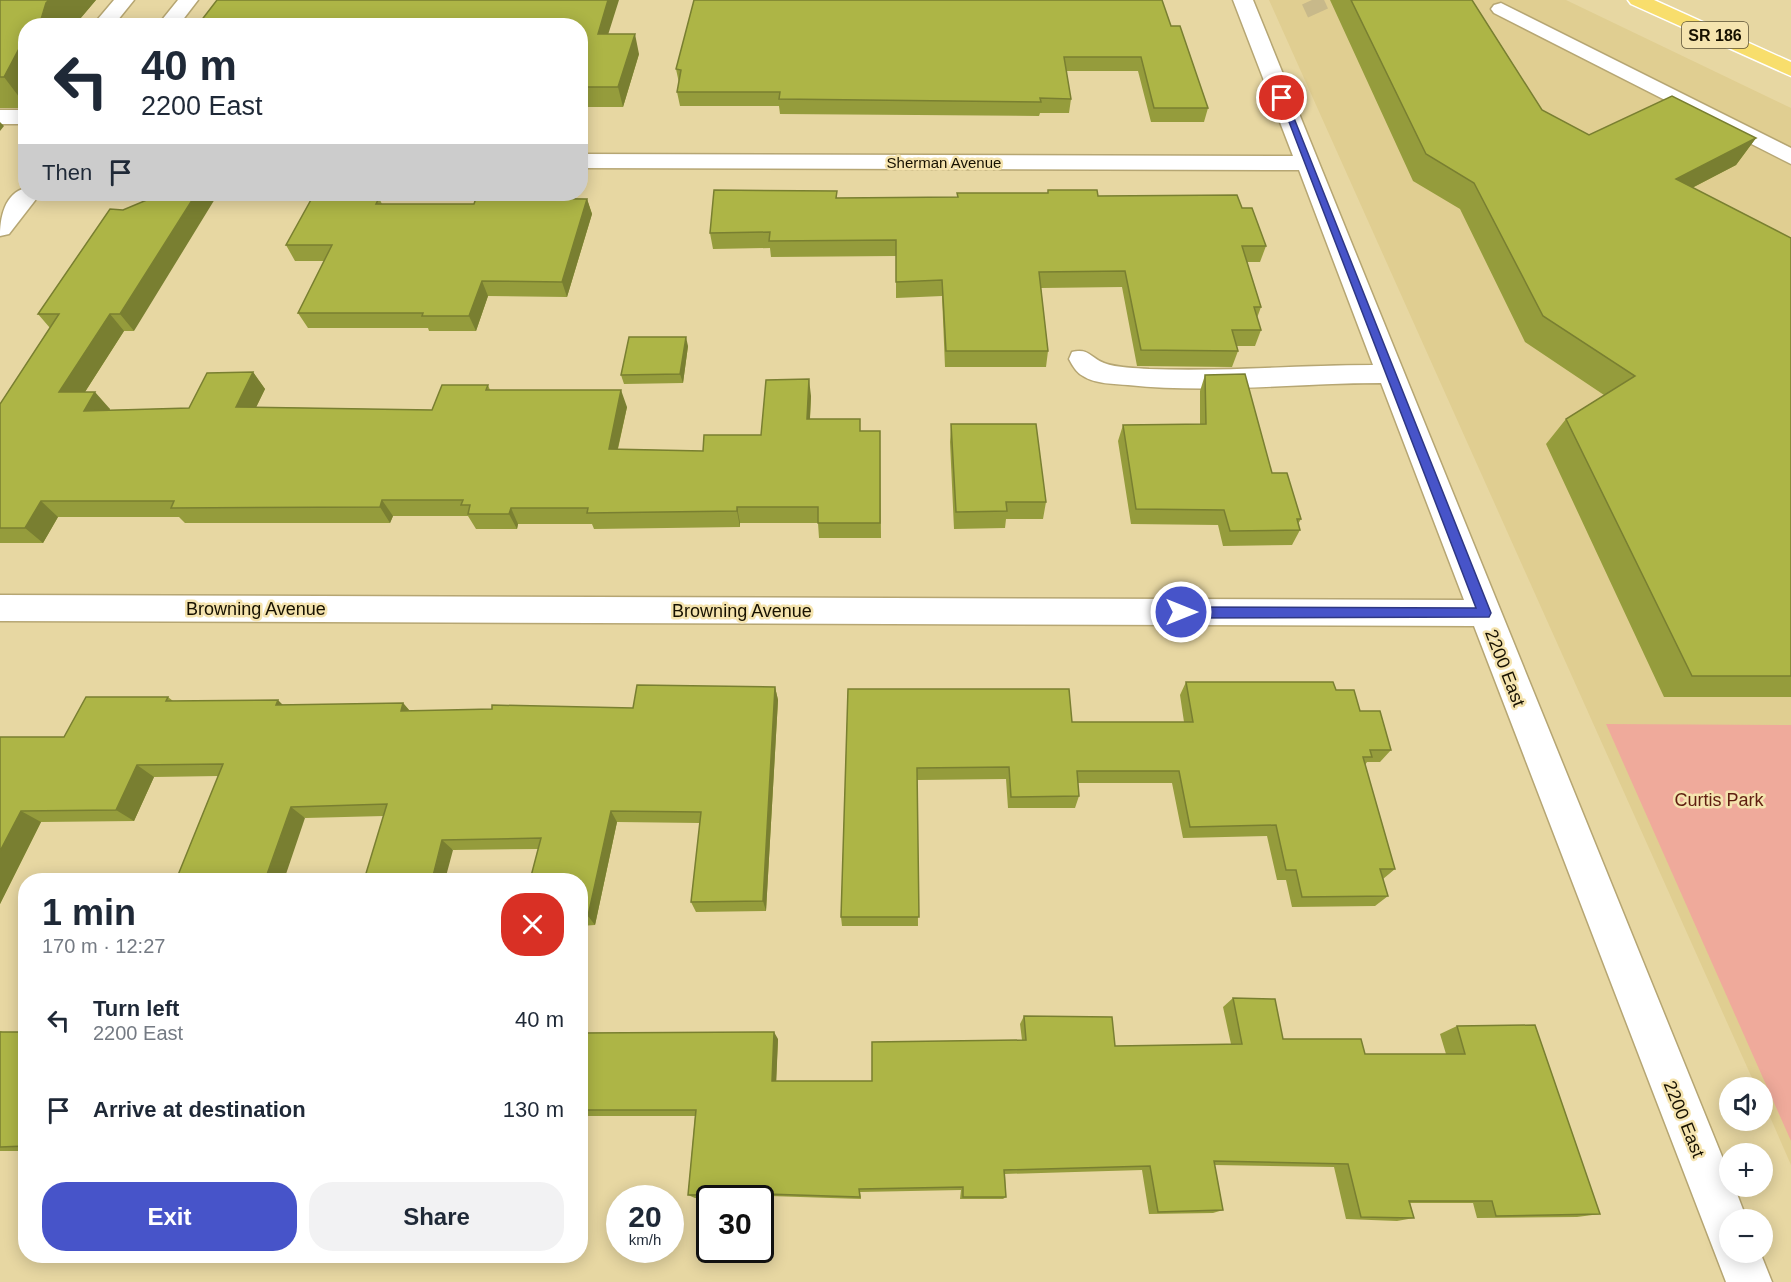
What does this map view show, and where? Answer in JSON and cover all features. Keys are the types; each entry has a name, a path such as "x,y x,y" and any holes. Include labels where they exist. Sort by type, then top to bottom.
{"main road":[{"name":"SR 186","path":"1638,0 1791,70"}],"street":[{"path":"109,18 124,0"},
{"path":"173,18 188,0"},
{"name":"2200 East","path":"1243,0 1720,1209"},
{"path":"1501,9 1791,157"},
{"path":"0,117 18,117"},
{"name":"Sherman Avenue","path":"588,161 1307,163"},
{"path":"0,228 22,201"},
{"path":"1082,359 1093,370 1148,378 1240,380 1318,374 1392,374"},
{"name":"Browning Avenue","path":"0,608 1485,613"},
{"path":"1741,1263 1749,1282"}],"shaded area":[{"path":"1269,0 1566,0 1791,108 1791,1165 1773,1124 1773,1077 1752,1077"}],"green space":[{"name":"Curtis Park","path":"1606,724 1791,725 1791,1141 1773,1100 1773,1077 1763,1077"}],"building":[{"path":"0,0 49,0 41,18 18,18 18,51 4,77 0,77"},
{"path":"217,0 608,0 598,34 635,34 618,87 588,87 588,18 203,18"},
{"path":"694,0 1162,0 1171,26 1180,26 1208,108 1154,108 1141,57 1064,57 1071,99 1040,98 1041,102 779,99 780,92 677,92 681,70 676,69"},
{"path":"1351,0 1472,0 1542,110 1589,135 1672,96 1756,138 1676,179 1791,238 1791,676 1692,676 1566,419 1635,376 1543,316 1474,183 1426,154"},
{"path":"714,190 837,191 836,198 958,197 957,193 1048,193 1048,190 1097,190 1098,196 1237,195 1242,208 1252,208 1266,246 1242,246 1261,307 1254,307 1261,330 1232,330 1238,351 1141,350 1125,271 1039,272 1048,351 946,351 942,280 896,282 896,240 769,241 770,232 710,233"},
{"path":"144,201 192,201 120,314 110,314 59,392 95,392 84,411 189,408 207,373 253,372 236,407 432,410 442,385 488,385 486,390 621,390 609,449 703,451 704,435 761,435 766,380 809,379 807,419 860,419 860,431 880,431 880,523 818,523 818,507 737,507 737,511 587,513 588,508 511,508 509,514 468,514 470,505 461,505 463,500 382,500 380,507 171,508 174,501 41,501 25,528 0,528 0,404 59,314 38,314 110,209 123,210"},
{"path":"310,201 474,204 475,201 586,201 562,282 482,281 469,316 422,316 423,313 298,313 332,245 286,245"},
{"path":"629,337 686,337 680,374 621,375"},
{"path":"1245,374 1272,473 1287,473 1301,519 1297,519 1300,530 1230,531 1224,510 1136,509 1123,425 1206,424 1205,375"},
{"path":"951,424 1036,424 1046,502 1006,502 1007,511 956,512"},
{"path":"1186,682 1333,682 1336,690 1354,690 1360,711 1380,711 1391,750 1370,750 1372,757 1363,757 1395,869 1380,869 1388,896 1302,897 1296,870 1286,870 1276,825 1190,827 1179,771 1077,771 1079,796 1011,797 1009,767 917,768 919,917 841,917 848,689 1069,689 1072,722 1193,722"},
{"path":"637,685 775,687 763,901 691,902 701,812 611,811 588,916 588,873 532,873 541,838 442,840 434,873 366,873 387,804 291,807 267,873 179,873 223,764 137,765 116,810 21,811 0,851 0,737 64,737 86,697 168,697 166,701 278,700 276,705 403,703 401,711 492,709 492,705 633,708"},
{"path":"1233,998 1275,999 1283,1039 1361,1039 1365,1054 1465,1054 1457,1026 1535,1025 1600,1214 1496,1216 1492,1201 1409,1201 1414,1218 1361,1217 1348,1164 1214,1161 1223,1210 1158,1212 1150,1166 1004,1170 1006,1197 963,1197 963,1187 859,1189 860,1197 774,1194 774,1185 696,1185 696,1195 688,1195 696,1110 588,1110 588,1033 774,1032 772,1081 872,1081 872,1042 1026,1040 1024,1016 1112,1017 1115,1046 1242,1044"},
{"path":"0,1032 18,1032 18,1146 0,1147"}],"tunnel":[{"path":"1312,0 1318,13"}],"route":[{"path":"1181,612 1485,613 1282,98"}]}
